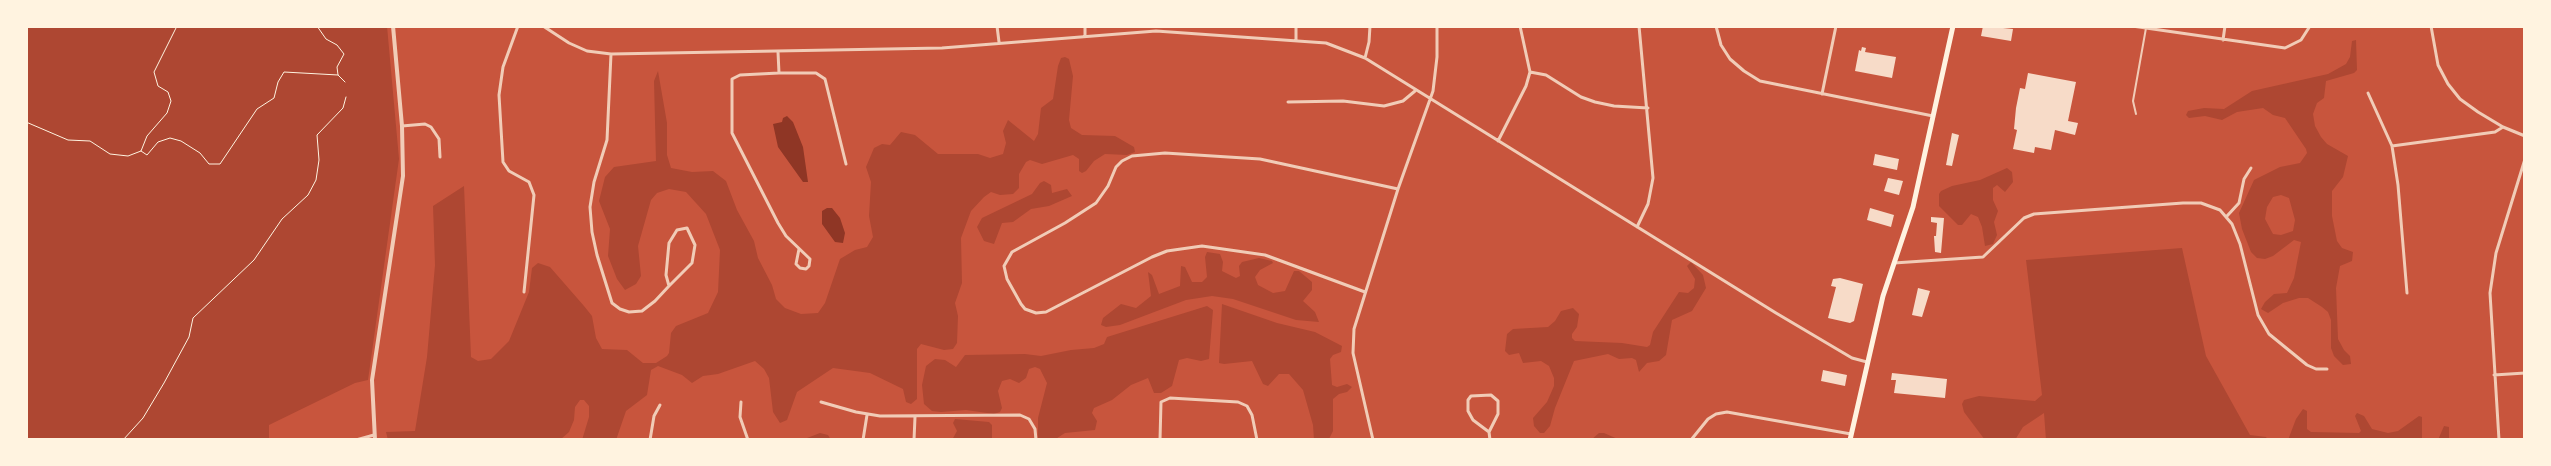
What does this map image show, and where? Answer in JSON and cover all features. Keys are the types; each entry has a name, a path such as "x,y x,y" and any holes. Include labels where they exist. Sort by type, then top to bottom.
{"main road":[{"path":"1851,437 1867,362 1894,263 1913,207 1953,26"}],"street":[{"path":"356,440 375,438 372,380 403,176 402,126 393,26"},
{"path":"518,26 503,67 499,95 503,162 509,171 529,182 534,195 524,292"},
{"path":"543,26 578,47 611,54 942,48 1156,31 1296,40 1326,44 1365,58 1415,91 1776,313 1852,358 1867,362"},
{"path":"997,26 999,42"},
{"path":"1085,26 1085,36"},
{"path":"1296,26 1296,40"},
{"path":"1365,58 1370,42 1370,26"},
{"path":"1373,440 1353,353 1354,329 1364,292 1398,189 1430,100 1436,76 1437,26"},
{"path":"1498,141 1526,86 1530,72 1520,26"},
{"path":"1637,227 1648,204 1653,178 1639,26"},
{"path":"1716,26 1725,52 1744,71 1772,85 1934,116"},
{"path":"1822,94 1836,26"},
{"path":"2132,26 2285,48 2301,40 2310,26"},
{"path":"2223,40 2225,26"},
{"path":"2431,26 2438,65 2448,84 2460,98 2478,112 2503,127 2525,136"},
{"path":"778,52 779,73"},
{"path":"611,54 607,140 594,182 590,207 592,232 597,255 610,298 620,309 635,313 642,311 670,286 692,263 695,254 692,233 687,228 677,230 669,243 666,275 670,286"},
{"path":"1530,72 1546,75 1581,97 1595,102 1614,106 1648,108"},
{"path":"799,249 796,264 800,268 806,269 809,266 810,259 799,249 778,223 732,133 732,79 740,75 816,73 825,79 846,164"},
{"path":"1288,102 1344,101 1384,106 1403,101 1415,91"},
{"path":"2368,93 2392,146 2398,185 2407,293"},
{"path":"402,126 425,124 431,126 439,139 440,157"},
{"path":"2392,146 2495,132 2503,127"},
{"path":"1364,292 1265,255 1202,246 1167,251 1152,257 1046,312 1036,313 1025,309 1021,304 1007,279 1004,266 1012,252 1065,223 1096,202 1108,186 1116,167 1122,161 1132,156 1165,153 1260,159 1398,189"},
{"path":"2499,440 2490,293 2494,263 2525,159"},
{"path":"2227,216 2239,202 2244,178 2251,168"},
{"path":"1894,263 1983,257 2024,218 2034,214 2192,203 2210,206 2227,216 2240,244 2263,326 2274,339 2307,365 2316,369 2327,369"},
{"path":"2494,375 2525,373"},
{"path":"1489,432 1474,420 1468,411 1468,400 1472,396 1491,395 1498,401 1498,414 1489,432 1490,440"},
{"path":"1160,440 1161,402 1170,398 1238,402 1247,406 1252,416 1257,440"},
{"path":"742,402 740,418 748,440"},
{"path":"821,402 867,414 915,417 1020,415 1029,419 1036,430 1036,440"},
{"path":"650,440 654,416 660,405"},
{"path":"1691,440 1708,419 1716,414 1726,412 1851,437"},
{"path":"863,440 867,414"},
{"path":"914,440 915,417"}],"lane":[{"path":"2136,114 2133,101 2149,28"}],"path":[{"path":"26,122 68,140 90,140 110,154 128,156 141,151 147,136 167,112 171,101 168,92 158,86 154,72 177,26"},
{"path":"317,26 326,39 338,45 344,54 337,67 338,75 345,82"},
{"path":"141,151 147,155 158,142 170,138 181,141 194,149 209,164 220,164 257,109 274,98 278,82 284,72 338,75"},
{"path":"123,440 143,418 164,383 189,337 193,318 254,260 282,220 308,195 316,180 319,160 317,135 343,108 346,97"}],"shaded area":[{"path":"26,26 387,26 399,159 368,380 355,383 269,425 269,440 26,440"},
{"path":"2356,40 2357,70 2354,73 2326,81 2324,98 2317,103 2313,114 2315,126 2321,137 2327,144 2348,156 2343,177 2332,191 2332,216 2337,241 2342,248 2353,252 2352,261 2340,266 2336,288 2338,339 2350,356 2351,364 2343,365 2334,356 2331,348 2331,320 2328,312 2322,307 2308,298 2299,298 2283,303 2268,313 2261,309 2265,302 2274,294 2287,293 2294,278 2301,242 2294,240 2273,256 2265,259 2257,258 2251,252 2242,229 2239,213 2254,180 2280,167 2300,163 2307,153 2306,149 2285,118 2273,115 2263,108 2237,112 2222,120 2205,116 2189,118 2186,115 2188,111 2204,108 2224,109 2252,91 2328,74 2346,64 2350,57 2352,41","holes":["2281,195 2289,198 2295,220 2293,231 2281,235 2273,234 2265,219 2267,207 2273,197"]},
{"path":"1061,58 1069,59 1073,76 1069,120 1071,128 1082,135 1115,136 1134,147 1135,152 1127,155 1105,154 1094,161 1082,173 1079,171 1079,159 1073,155 1042,164 1030,160 1026,162 1019,174 1019,188 1013,194 1000,195 991,192 971,211 961,238 962,283 955,303 958,316 957,343 953,349 944,350 921,344 917,349 917,399 911,404 906,402 903,389 870,373 833,368 797,392 787,420 780,423 773,412 769,378 764,369 755,361 718,374 703,376 692,383 682,375 658,366 651,370 647,395 626,411 616,440 582,440 589,417 589,406 584,400 580,400 575,407 574,420 569,432 560,440 388,440 386,432 415,431 427,357 435,265 433,206 464,186 471,357 478,361 491,359 509,341 529,292 532,268 538,263 550,267 592,316 596,338 602,349 627,350 643,363 656,363 667,356 671,333 676,326 708,313 718,292 720,250 706,214 686,192 669,189 657,193 651,200 638,246 641,276 636,284 625,290 617,279 608,256 610,229 599,201 605,177 614,167 656,161 654,81 658,71 667,123 667,155 671,168 692,172 713,171 726,181 737,210 754,241 758,258 772,285 776,299 785,308 801,314 818,313 825,303 840,259 855,250 867,247 873,237 869,216 871,182 866,167 874,148 882,144 890,145 901,132 915,135 938,154 978,154 990,158 1003,154 1006,143 1003,131 1008,120 1034,141 1038,134 1041,108 1053,99 1058,66"},
{"path":"787,116 793,122 803,147 808,182 803,182 778,147 773,124 782,122 783,118"},
{"path":"2007,168 2012,172 2013,182 2005,192 1997,185 1993,188 1993,200 1998,211 1994,222 1997,235 1993,244 1985,246 1982,227 1978,217 1971,214 1962,225 1958,225 1939,206 1939,194 1941,191 1952,186 1980,180"},
{"path":"1044,181 1051,185 1052,193 1067,189 1072,196 1049,206 1031,209 1013,222 1002,223 994,244 984,241 977,227 982,218 1032,194 1040,183"},
{"path":"832,208 840,218 845,233 843,243 835,242 822,224 822,211"},
{"path":"2182,248 2206,356 2250,435 2266,437 2268,440 2046,440 2044,413 2023,427 2015,440 1985,440 1964,412 1962,404 1964,400 1979,396 2035,401 2042,395 2026,260"},
{"path":"1207,252 1220,254 1223,262 1222,271 1236,278 1240,276 1239,266 1242,262 1259,258 1272,261 1273,263 1260,270 1255,277 1258,285 1273,293 1285,291 1294,271 1299,271 1312,282 1312,290 1303,301 1315,312 1319,322 1296,320 1233,299 1212,296 1186,300 1120,325 1106,327 1101,325 1103,318 1121,304 1136,308 1151,296 1148,272 1152,275 1159,294 1180,286 1181,266 1185,267 1192,282 1202,282 1207,277 1205,257"},
{"path":"1691,262 1703,275 1706,288 1692,311 1672,320 1666,355 1659,361 1647,363 1639,372 1636,360 1632,358 1619,359 1608,354 1574,361 1555,408 1550,426 1544,433 1540,433 1534,426 1533,418 1547,402 1554,386 1554,378 1549,366 1541,361 1523,363 1519,353 1509,355 1505,351 1507,334 1513,329 1548,327 1555,321 1561,311 1573,308 1579,314 1577,327 1572,334 1572,338 1575,341 1622,343 1647,347 1650,345 1653,332 1679,292 1688,293 1694,288 1695,279 1687,266"},
{"path":"1222,304 1277,323 1315,332 1342,346 1341,352 1333,355 1330,359 1332,385 1337,387 1347,384 1352,387 1347,392 1339,394 1333,399 1333,431 1329,439 1314,440 1313,425 1303,390 1289,374 1279,374 1268,386 1263,384 1252,361 1219,363"},
{"path":"1207,306 1213,310 1209,359 1201,361 1187,358 1179,360 1172,386 1161,393 1154,393 1148,378 1131,385 1112,400 1094,408 1092,413 1097,421 1095,430 1065,433 1054,440 1038,440 1038,418 1047,383 1040,369 1035,367 1029,369 1026,378 1019,383 1010,379 1002,381 998,391 1002,408 1000,412 994,414 966,410 932,411 924,404 922,385 926,366 935,359 945,360 956,367 965,355 1025,354 1041,356 1094,348 1104,344 1107,337"},
{"path":"2303,409 2307,411 2307,429 2311,432 2359,433 2361,431 2355,416 2357,413 2364,416 2372,429 2388,433 2398,431 2419,416 2422,417 2422,440 2288,440 2296,419"},
{"path":"955,419 989,422 992,425 992,440 952,440 957,431 953,423"},
{"path":"2444,426 2449,427 2449,440 2438,440"},
{"path":"820,433 828,435 831,440 802,440"},
{"path":"1599,433 1604,433 1620,440 1591,440"}],"building":[{"path":"1983,26 2013,29 2011,41 1981,36"},
{"path":"1862,47 1866,48 1865,52 1896,57 1892,78 1855,71 1859,50 1861,51"},
{"path":"2028,73 2076,82 2068,121 2078,123 2075,135 2055,130 2051,150 2035,147 2034,153 2013,149 2017,130 2014,129 2016,108 2020,88 2025,89"},
{"path":"1952,133 1959,135 1952,166 1946,165"},
{"path":"1875,154 1899,159 1897,170 1873,165"},
{"path":"1888,178 1903,181 1899,195 1884,191"},
{"path":"1870,208 1894,215 1891,227 1867,220"},
{"path":"1931,217 1944,218 1941,253 1935,252 1934,236 1936,236 1937,223 1931,222"},
{"path":"1840,278 1863,284 1854,321 1850,323 1828,318 1836,287 1831,286 1833,279"},
{"path":"1918,288 1930,291 1922,317 1912,315"},
{"path":"1823,370 1847,375 1845,386 1821,381"},
{"path":"1892,373 1947,379 1945,398 1894,393 1896,380 1891,380"}]}
